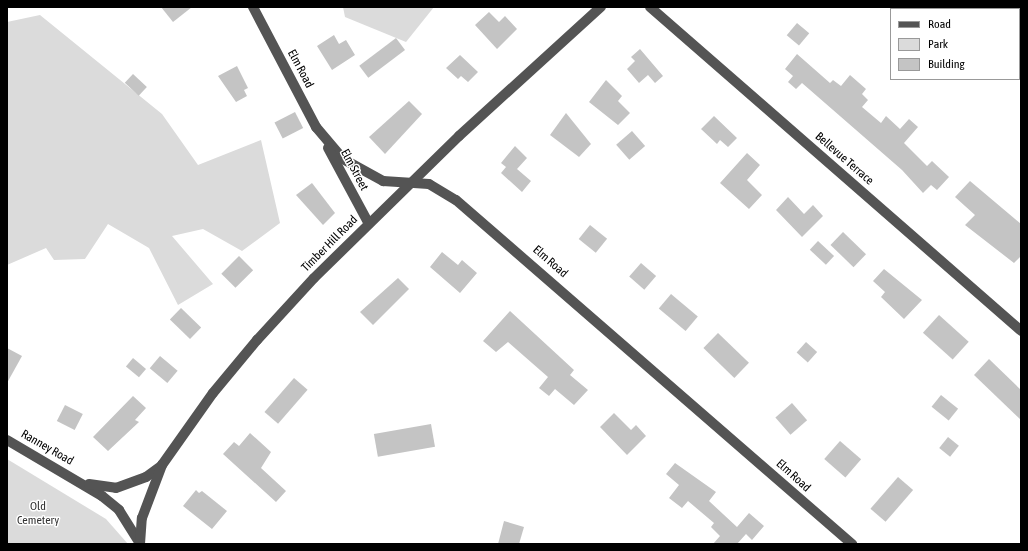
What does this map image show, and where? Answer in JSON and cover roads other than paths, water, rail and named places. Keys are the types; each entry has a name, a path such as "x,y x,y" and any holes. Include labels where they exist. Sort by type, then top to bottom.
{"street":[{"name":"Elm Road","path":"253,7 316,127 343,159 369,176 383,181 413,181 442,190 490,227 852,544"},
{"name":"Timber Hill Road","path":"140,544 142,518 162,465 213,393 257,340 369,224 413,181 601,7"},
{"name":"Bellevue Terrace","path":"650,7 1021,331"},
{"name":"Elm Street","path":"316,127 369,224"},
{"name":"Ranney Road","path":"7,440 74,478 118,510 140,544"},
{"name":"Ranney Road","path":"74,478 99,487 116,488 146,477 162,465"}],"park label":[{"name":"Old Cemetery","path":"38,514"}]}
